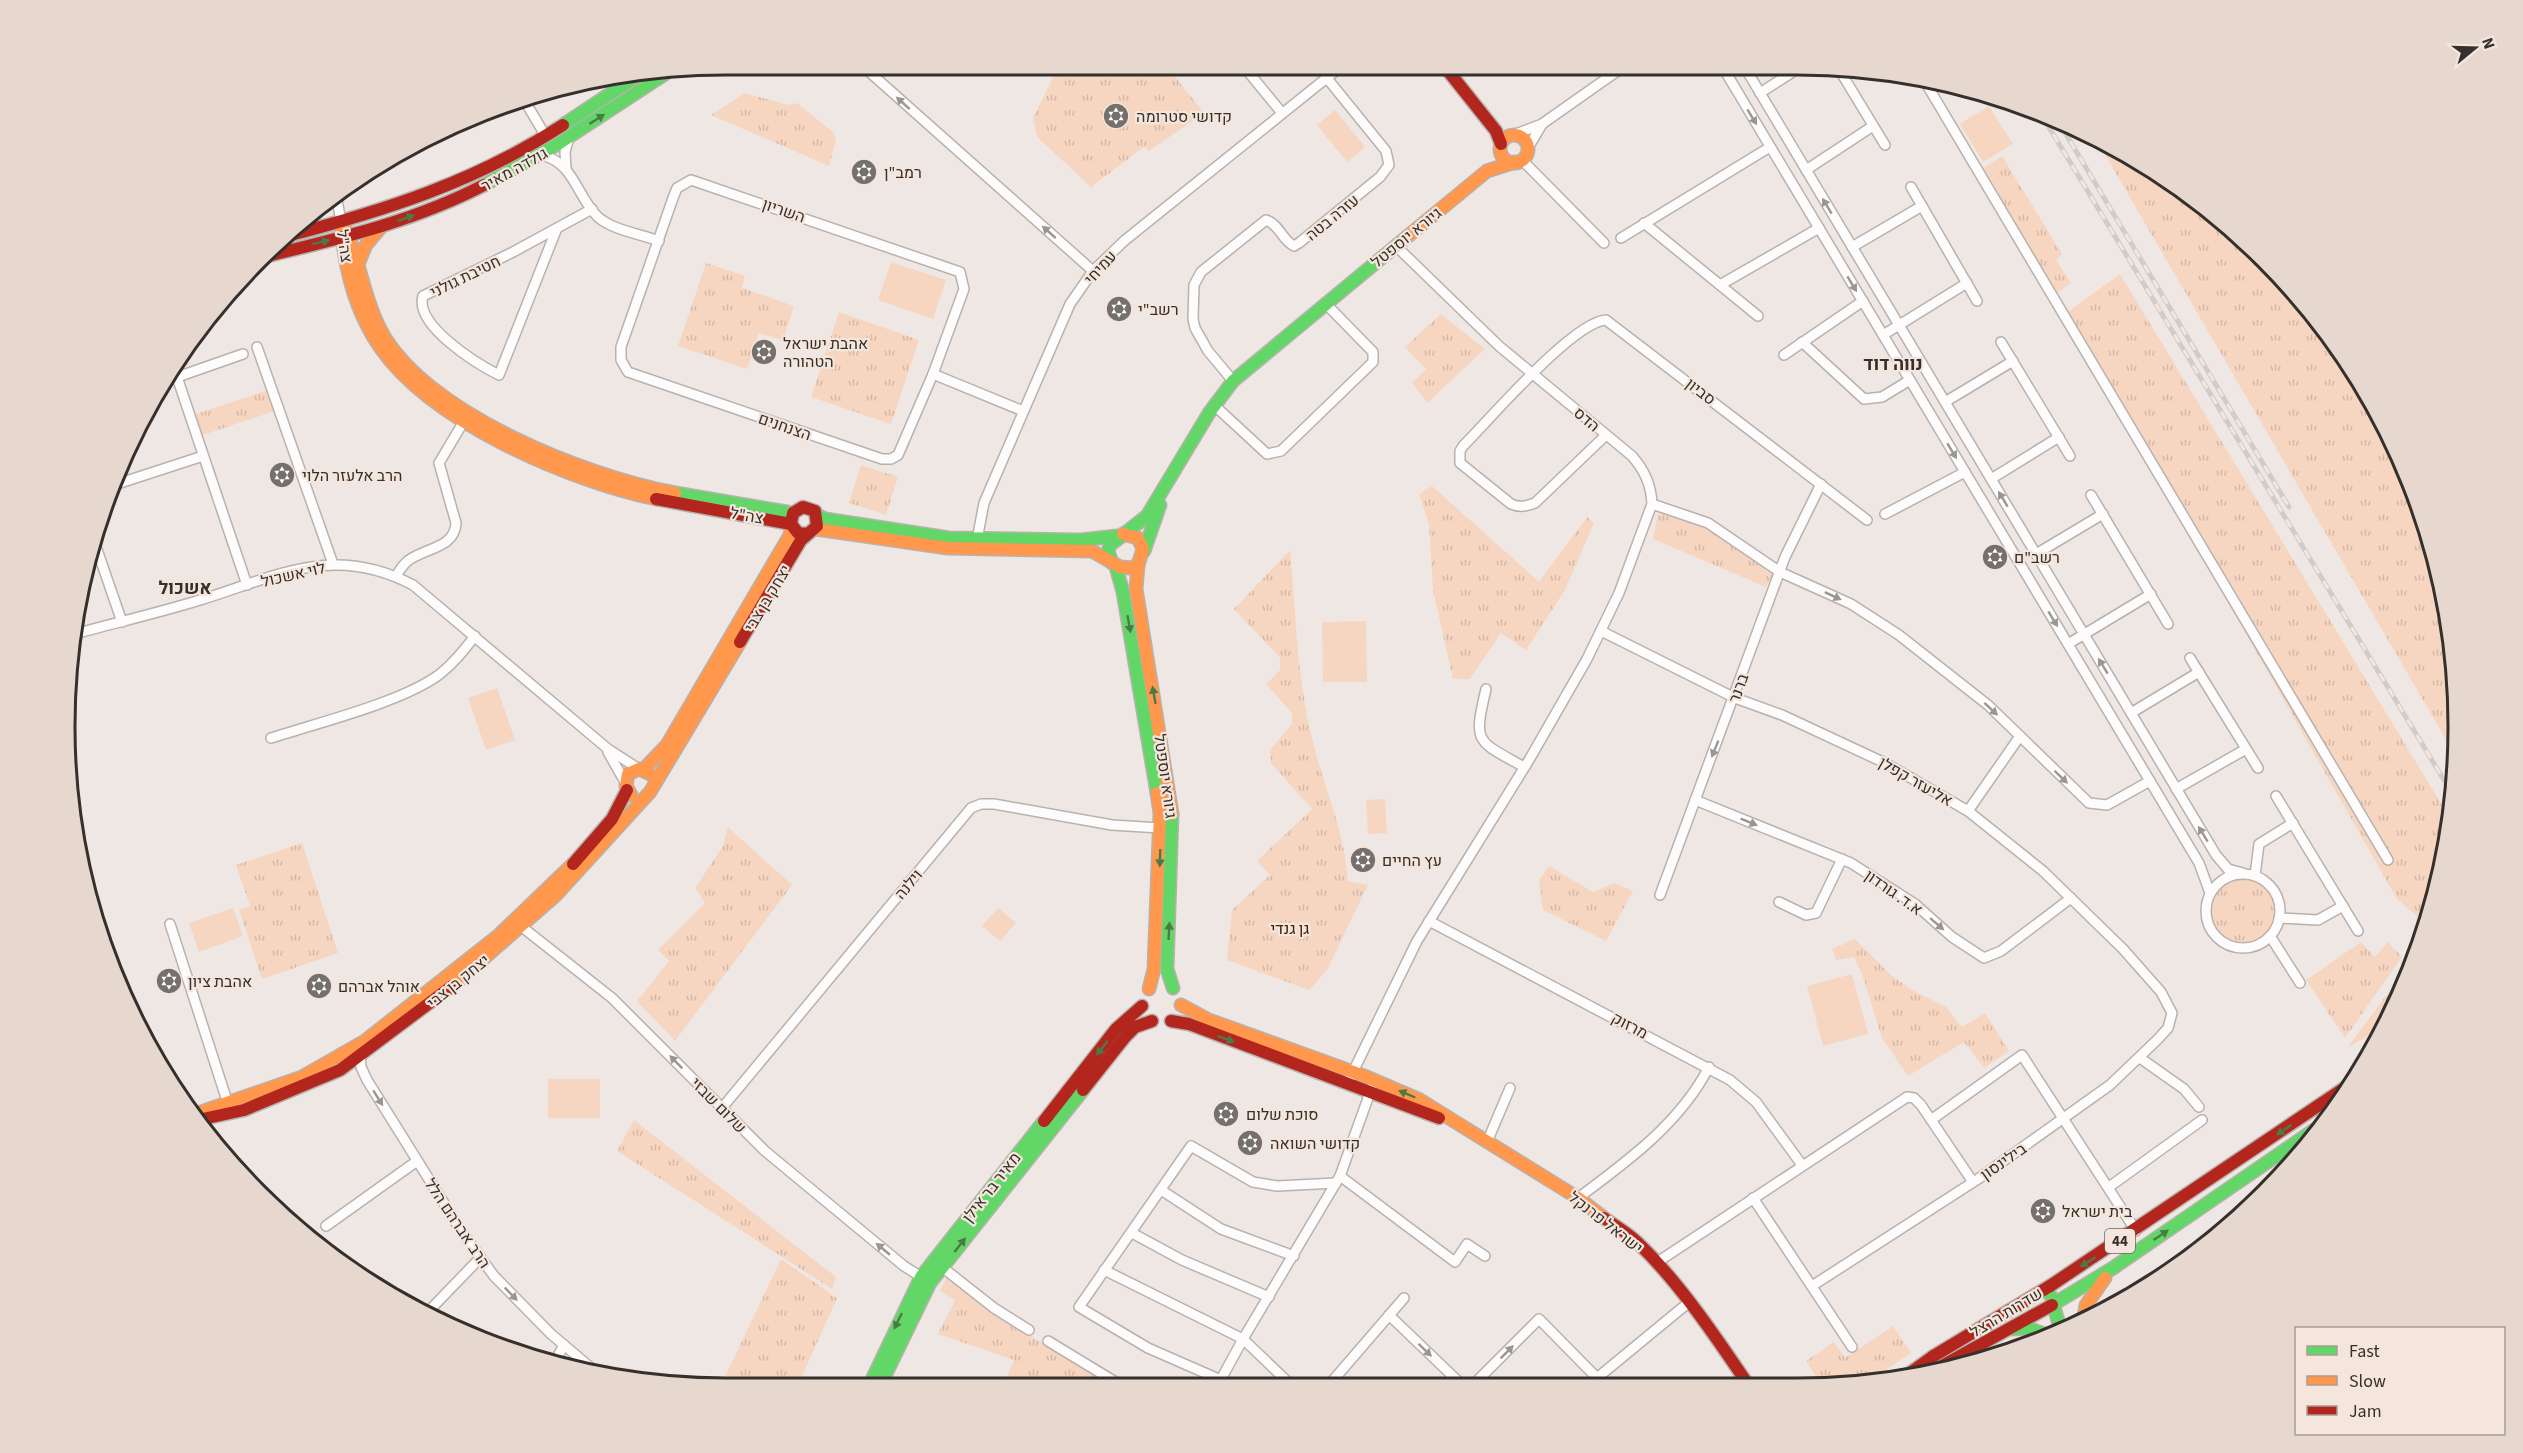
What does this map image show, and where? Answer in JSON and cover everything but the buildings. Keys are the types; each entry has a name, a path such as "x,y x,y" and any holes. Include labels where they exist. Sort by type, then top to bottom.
{"main road":[{"path":"1451,75 1506,142 1508,161 1519,161 1528,148 1521,137 1506,142"},
{"name":"גולדה מאיר","path":"280,253 382,226 437,208 500,178 541,155 657,79"},
{"name":"גולדה מאיר","path":"303,232 341,222 450,186 545,135 625,84"},
{"name":"גיורא יוספטל","path":"1487,171 1506,142"},
{"name":"גיורא יוספטל","path":"1120,535 1141,523 1214,405 1233,381 1487,171 1502,164 1519,161"},
{"name":"צה\"ל","path":"341,222 379,329 398,356 467,415"},
{"path":"358,266 366,244 382,226"},
{"name":"צה\"ל","path":"346,236 356,299 371,333 381,348 419,388 467,415 551,454 620,480 792,521"},
{"name":"גיורא יוספטל","path":"1167,484 1141,560 1136,589 1172,812 1167,969 1173,988"},
{"path":"803,507 811,508 825,519 976,544 1081,540 1120,535 1138,538 1143,549 1141,560 1127,570 1114,565 1101,554 1081,550 900,542 811,531 798,533 792,521 803,507"},
{"path":"811,531 817,515"},
{"name":"יצחק בן צבי","path":"641,769 667,745 750,607 790,535 792,521"},
{"name":"יצחק בן צבי","path":"654,786 801,540 811,531"},
{"path":"1114,565 1108,551 1109,545 1120,535"},
{"name":"גיורא יוספטל","path":"1114,565 1124,592 1154,765 1160,828 1154,969 1149,989"},
{"path":"641,769 653,778 654,786 644,797 634,797 626,786 628,774 641,769"},
{"name":"יצחק בן צבי","path":"518,924 611,821 626,786"},
{"name":"יצחק בן צבי","path":"206,1117 360,1051 518,924 583,868 644,797"},
{"path":"1160,984 1173,988 1181,1005 1176,1017 1171,1021 1152,1022 1142,1006 1149,989 1160,984"},
{"name":"ישראל פרנקל","path":"1181,1005 1209,1020 1372,1086 1420,1100 1578,1198 1637,1242 1688,1303 1743,1378"},
{"name":"מאיר בר אילן","path":"873,1378 926,1280 1116,1029 1142,1006"},
{"name":"ישראל פרנקל","path":"1171,1021 1189,1024 1350,1077"},
{"name":"מאיר בר אילן","path":"883,1378 926,1280 942,1268 1125,1037 1135,1027 1152,1022"},
{"name":"44","path":"2050,1286 2136,1231 2332,1097"},
{"name":"יצחק בן צבי","path":"203,1113 229,1109"},
{"name":"44","path":"2057,1302 2113,1268 2299,1141"},
{"name":"44","path":"2086,1310 2091,1296 2113,1268"},
{"path":"2050,1286 2067,1319"},
{"name":"שדרות הרצל","path":"1921,1366 2050,1286"},
{"path":"2057,1302 2059,1322"},
{"name":"שדרות הרצל","path":"1958,1357 2057,1302"},
{"path":"2012,1329 2028,1328 2037,1331"}],"street":[{"path":"873,75 1093,271"},
{"path":"1251,75 1282,113"},
{"name":"עמיחי","path":"976,544 984,503 1023,411 1071,304 1093,271 1124,241 1329,75"},
{"path":"1506,142 1542,124 1612,75"},
{"path":"1727,75 2202,869 2210,893"},
{"path":"1749,75 2222,864 2228,869 2255,875 2267,882 2275,892 2280,905 2279,918 2270,936 2255,946 2243,948 2230,946 2219,940 2206,919 2206,906 2210,893 2220,881 2230,875 2243,873"},
{"path":"1760,93 1788,75"},
{"name":"עזרה בטה","path":"1233,381 1208,351 1192,319 1194,285 1200,272 1266,220 1272,222 1288,243 1294,246 1380,177 1389,165 1386,151 1326,77"},
{"path":"1843,77 1885,145"},
{"path":"1929,89 2388,860"},
{"path":"528,106 545,135"},
{"path":"1528,148 1542,124"},
{"path":"1806,170 1874,126"},
{"path":"566,168 565,152 569,137"},
{"path":"1621,238 1770,147"},
{"path":"541,155 558,161 566,168 592,209 607,222 659,241"},
{"path":"1519,161 1604,243"},
{"name":"השריון","path":"659,241 677,188 691,180 954,268 960,272 964,289 933,374"},
{"path":"1911,188 1977,301"},
{"path":"338,204 341,222"},
{"path":"1852,247 1922,206"},
{"name":"חטיבת גולני","path":"557,228 499,375 469,358 433,325 423,309 423,296 592,209"},
{"path":"1644,224 1758,316"},
{"path":"1720,285 1819,228"},
{"name":"הצנחנים","path":"659,241 621,347 621,360 628,372 882,459 891,459 904,447 933,374"},
{"name":"הדס","path":"1396,246 1446,297 1640,466 1652,489 1652,504"},
{"path":"1883,335 1967,283"},
{"path":"1784,355 1863,301"},
{"path":"1214,405 1267,454 1281,451 1374,362 1373,352 1326,304"},
{"name":"סביון","path":"1533,374 1581,330 1591,324 1606,320 1867,520"},
{"path":"1802,342 1864,399 1882,397 1910,381"},
{"path":"2001,342 2070,456"},
{"path":"257,347 333,564"},
{"path":"177,377 243,354"},
{"path":"1945,402 2013,361"},
{"path":"933,374 1023,411"},
{"path":"1533,374 1460,451 1460,463 1465,469 1511,504 1527,506 1535,503 1606,435"},
{"path":"177,377 247,585"},
{"path":"396,576 410,559 448,541 455,531 456,523 439,463 467,415"},
{"path":"1991,479 2059,438"},
{"path":"123,482 203,456"},
{"path":"1886,513 1965,472"},
{"name":"ברנר","path":"1660,895 1780,572 1821,484"},
{"path":"2091,495 2168,624"},
{"path":"1350,1077 1429,921 1524,767 1601,631 1619,593 1652,504 1715,527 1780,572 1851,604 1899,634 1958,679 2089,803 2107,805 2150,781"},
{"path":"2036,554 2103,514"},
{"path":"98,554 122,622"},
{"name":"לוי אשכול","path":"82,632 308,567 333,564 362,565 396,576 434,600 603,745 641,769"},
{"path":"2068,644 2151,594"},
{"name":"אליעזר קפלן","path":"1601,631 1735,698 1782,715 1885,763 1968,811 2016,847 2071,898 2144,972 2161,992 2172,1013"},
{"path":"271,738 404,693 438,675 458,658 475,636"},
{"path":"2190,658 2258,768"},
{"path":"2131,713 2199,672"},
{"path":"1486,689 1477,729 1489,747 1524,767"},
{"path":"1968,811 2020,736"},
{"name":"לוי אשכול","path":"603,745 626,786"},
{"path":"2176,789 2246,749"},
{"path":"2277,796 2358,931"},
{"name":"א.ד. גורדון","path":"1695,800 1842,859 1869,873 1915,904 1952,937 1984,958 2001,951 2071,898"},
{"name":"וילנה","path":"722,1108 970,808 981,804 994,804 1112,825 1160,828"},
{"path":"2255,875 2259,844 2293,823"},
{"path":"1779,902 1806,915 1816,913 1842,859"},
{"path":"2279,918 2318,920 2343,906"},
{"name":"מרזוק","path":"1429,921 1709,1067 1743,1089 1756,1102 1802,1165"},
{"path":"170,924 229,1109"},
{"name":"שלום שבזי","path":"518,924 612,998 765,1151 904,1266 926,1280"},
{"path":"2270,936 2300,983"},
{"name":"בילינסון","path":"1812,1287 1973,1182 2110,1085 2168,1028 2172,1013"},
{"name":"הרב אברהם הלל","path":"360,1051 361,1067 367,1080 480,1258 506,1289 584,1362"},
{"path":"1931,1120 2022,1055 2136,1231"},
{"path":"2140,1058 2184,1089 2199,1107"},
{"path":"1578,1198 1621,1166 1667,1126 1692,1095 1709,1067"},
{"path":"1222,1378 1338,1179 1372,1086"},
{"path":"1487,1142 1510,1088"},
{"path":"1656,1263 1907,1097 1914,1098 1973,1182"},
{"path":"2109,1187 2202,1120"},
{"path":"1212,1378 1148,1348 1079,1306 1191,1146 1253,1182 1277,1185 1338,1179 1455,1262 1467,1244 1485,1256"},
{"path":"326,1226 417,1161"},
{"path":"1161,1190 1221,1229 1294,1256"},
{"path":"1753,1198 1852,1347"},
{"path":"1132,1233 1182,1260 1269,1297"},
{"path":"432,1308 480,1258"},
{"path":"942,1268 994,1308 1029,1330"},
{"path":"1104,1270 1243,1339 1284,1378"},
{"path":"1335,1378 1404,1298"},
{"path":"1603,1378 1688,1303"},
{"path":"1389,1315 1455,1378"},
{"path":"1480,1378 1539,1319 1597,1378"},
{"path":"1048,1341 1109,1378"},
{"path":"558,1356 564,1345"}],"green space":[{"path":"1054,75 1174,75 1204,113 1149,151 1144,147 1091,187 1037,137 1033,118"},
{"path":"745,93 788,105 797,103 833,132 836,141 829,166 711,115"},
{"path":"1989,106 2013,144 1983,162 1960,124"},
{"path":"1335,110 1365,147 1347,162 1317,125"},
{"path":"2103,152 2158,185 2193,210 2257,266 2313,330 2361,401 2398,477 2426,558 2442,641 2447,684 2448,742"},
{"path":"2002,156 2062,254 2056,260 2071,283 2053,296 1979,171"},
{"path":"891,262 946,280 933,319 878,300"},
{"path":"706,263 745,276 742,288 794,306 783,340 759,333 747,369 678,346"},
{"path":"2120,274 2443,806 2435,854 2419,918 2397,899 2064,315"},
{"path":"839,312 919,340 891,424 811,397"},
{"path":"1441,314 1485,349 1427,403 1412,383 1426,369 1405,347"},
{"path":"268,390 275,411 200,436 193,415"},
{"path":"861,465 898,477 886,515 849,503"},
{"path":"1432,486 1539,582 1587,517 1594,523 1565,590 1526,650 1501,633 1470,679 1453,679 1433,590 1429,524 1419,494"},
{"path":"1658,513 1701,526 1722,536 1773,576 1766,587 1653,539"},
{"name":"גן גנדי","path":"1290,550 1300,668 1312,738 1343,844 1348,881 1368,885 1327,970 1309,990 1227,960 1232,910 1270,875 1257,861 1312,809 1271,763 1270,750 1292,724 1292,713 1266,684 1280,670 1280,658 1234,609"},
{"path":"1366,621 1367,682 1323,682 1322,622"},
{"path":"497,688 515,740 486,750 468,698"},
{"path":"1385,799 1387,833 1368,834 1366,800"},
{"path":"728,827 792,885 675,1041 637,1001 669,961 658,950 705,903 695,888 723,846"},
{"path":"302,843 338,953 262,979 239,910 250,906 236,865"},
{"path":"1549,866 1593,892 1614,883 1633,891 1606,941 1543,910 1539,880"},
{"path":"2243,878 2256,881 2266,888 2273,898 2276,911 2273,924 2266,934 2256,941 2243,944 2230,941 2220,934 2213,924 2210,911 2213,898 2220,888 2230,881"},
{"path":"233,908 243,936 199,952 189,923"},
{"path":"998,908 1016,923 1000,941 982,926"},
{"path":"1855,939 1892,976 1912,990 1946,1007 1962,1027 1985,1013 2009,1051 1984,1068 1964,1042 1908,1076 1882,1038 1862,974 1854,957 1836,960 1832,949"},
{"path":"2361,942 2375,957 2388,942 2402,957 2345,1038 2306,980"},
{"path":"1852,974 1868,1034 1823,1046 1807,986"},
{"path":"2394,984 2370,1035 2347,1048"},
{"path":"548,1079 600,1079 600,1118 548,1118"},
{"path":"634,1120 836,1277 832,1289 617,1151"},
{"path":"781,1259 837,1298 801,1378 724,1378"},
{"path":"947,1276 1017,1328 1102,1378 1006,1378 1014,1360 938,1334 955,1300 940,1291"},
{"path":"1893,1326 1911,1353 1883,1372 1839,1377 1817,1378 1806,1361 1834,1342 1845,1358"}],"railway":[{"path":"2048,126 2445,782"},
{"path":"2065,133 2289,507"}],"traffic: fast":[{"path":"484,185 558,144 657,79"},
{"path":"563,125 626,84"},
{"path":"1112,563 1108,551 1110,545 1147,516 1209,413 1233,381 1408,236"},
{"path":"675,493 793,513"},
{"path":"1144,551 1160,505"},
{"path":"817,515 825,519 949,538 1081,540 1117,536"},
{"path":"1116,567 1123,592 1157,793"},
{"path":"1172,814 1167,969 1173,988"},
{"path":"884,1378 930,1283 1083,1090"},
{"path":"873,1378 921,1277 1044,1121"},
{"path":"2052,1305 2113,1268 2299,1141"},
{"path":"2051,1296 2058,1323"},
{"path":"2012,1329 2028,1328 2037,1331"}],"traffic: slow":[{"path":"1514,135 1524,139 1528,149 1524,159 1514,163 1504,159 1500,149 1504,139 1514,135"},
{"path":"1408,236 1487,171 1515,162"},
{"path":"341,222 348,271 357,303 380,347 403,374 433,400 467,423 505,444 544,463 584,478 656,499"},
{"path":"341,222 353,248 369,303 380,329 401,360 432,388 469,414 554,456 639,485 675,493"},
{"path":"358,264 366,245 382,226"},
{"path":"644,769 667,745 790,535 792,526"},
{"path":"816,529 948,548 1092,551 1120,567 1131,568 1138,565 1143,549 1138,538 1123,534"},
{"path":"1138,565 1136,589 1172,814"},
{"path":"452,986 556,895 650,792 740,642"},
{"path":"631,795 626,786 628,774 639,769 650,774"},
{"path":"1149,989 1154,969 1160,813 1157,793"},
{"path":"202,1112 302,1077 365,1041 498,936 573,864"},
{"path":"1181,1005 1209,1020 1364,1076 1420,1100 1578,1198 1604,1218"},
{"path":"2085,1311 2086,1305 2105,1278"}],"traffic: jam":[{"path":"1451,75 1496,131 1501,144"},
{"path":"304,231 357,217 428,193 496,163 563,125"},
{"path":"280,253 402,219 484,185"},
{"path":"656,499 791,524"},
{"path":"740,642 801,540 817,526 815,511 803,507 793,513 791,524 798,533 807,534"},
{"path":"573,864 612,819 627,790"},
{"path":"207,1118 244,1110 340,1070 452,986"},
{"path":"1044,1121 1116,1029 1142,1006"},
{"path":"1083,1090 1125,1037 1135,1027 1152,1021"},
{"path":"1171,1021 1189,1024 1439,1118"},
{"path":"2050,1286 2332,1096"},
{"path":"1604,1218 1634,1239 1668,1274 1743,1378"},
{"path":"1920,1366 2050,1286"},
{"path":"1957,1358 2052,1305"}],"place":[{"name":"קדושי סטרומה","path":"1116,116"},
{"name":"רמב\"ן","path":"864,172"},
{"name":"רשב\"י","path":"1119,309"},
{"name":"אהבת ישראל הטהורה","path":"764,352"},
{"name":"הרב אלעזר הלוי","path":"282,475"},
{"name":"רשב\"ם","path":"1995,557"},
{"name":"עץ החיים","path":"1363,860"},
{"name":"אהבת ציון","path":"169,981"},
{"name":"אוהל אברהם","path":"319,986"},
{"name":"סוכת שלום","path":"1226,1114"},
{"name":"קדושי השואה","path":"1250,1143"},
{"name":"בית ישראל","path":"2043,1211"}],"district":[{"name":"נווה דוד","path":"1893,364"},
{"name":"אשכול","path":"185,588"}]}
